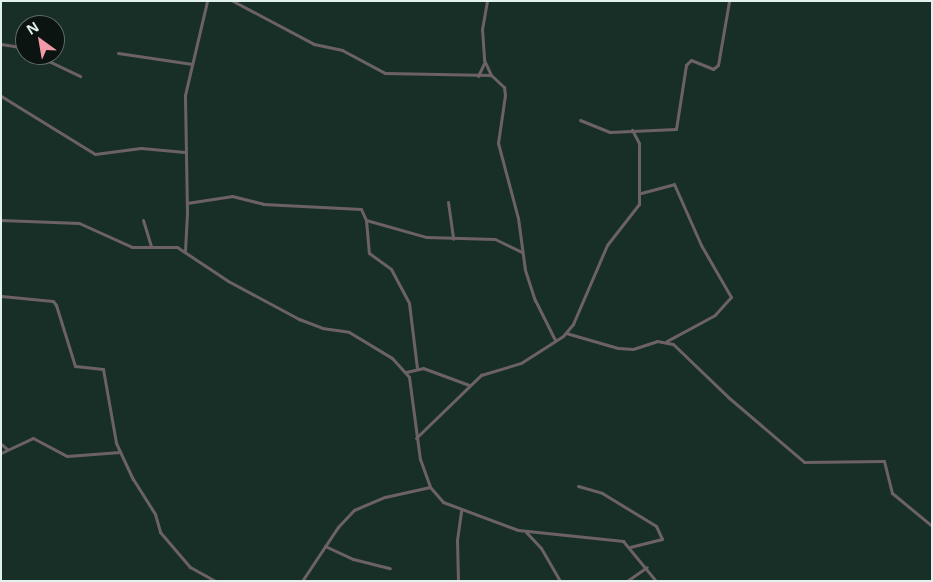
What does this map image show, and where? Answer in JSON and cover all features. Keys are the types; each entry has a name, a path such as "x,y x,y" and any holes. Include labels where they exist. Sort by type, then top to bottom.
{"street":[{"path":"185,251 187,203 184,152 185,94 207,1"},
{"path":"233,1 314,44 342,50 385,73 410,71 478,76 491,75"},
{"path":"487,1 482,30 484,64 491,75 504,87 505,95 498,142 518,218 522,252 535,300 556,340"},
{"path":"580,120 610,132 676,129 686,65 691,60 712,68 718,65 729,1"},
{"path":"1,44 15,46"},
{"path":"118,53 192,64"},
{"path":"478,76 484,64"},
{"path":"57,65 80,76"},
{"path":"1,96 95,154 142,148 184,152"},
{"path":"416,438 449,409 469,385 482,374 512,368 566,333 573,324 607,245 635,212 641,193 639,143 632,130"},
{"path":"566,333 618,348 633,349 666,341 715,315 730,297 701,245 674,184 641,193"},
{"path":"187,203 232,196 264,204 357,208 364,212 369,254 392,269 409,303 417,368"},
{"path":"448,202 453,239"},
{"path":"1,220 79,223 132,247 170,246 185,251 228,281 299,319 322,328 349,332 392,358 406,372 416,438 430,487 443,502 525,532 618,540 630,547 648,567 656,581"},
{"path":"143,220 151,247"},
{"path":"366,220 409,233 453,239 495,239 522,252"},
{"path":"1,296 53,302 56,305 75,366 103,369 108,414 120,452 155,514 158,527 166,541 190,567 215,581"},
{"path":"666,341 682,350 728,397 804,462 884,461 892,493 932,526"},
{"path":"406,372 417,368 469,385"},
{"path":"1,453 33,438 67,456 120,452"},
{"path":"1,444 7,449"},
{"path":"578,486 602,493 656,526 662,539 630,547"},
{"path":"302,581 338,526 354,510 385,496 430,487"},
{"path":"458,581 457,540 461,510"},
{"path":"525,532 541,548 560,581"},
{"path":"326,546 353,559 390,568"},
{"path":"627,581 648,567"}]}
